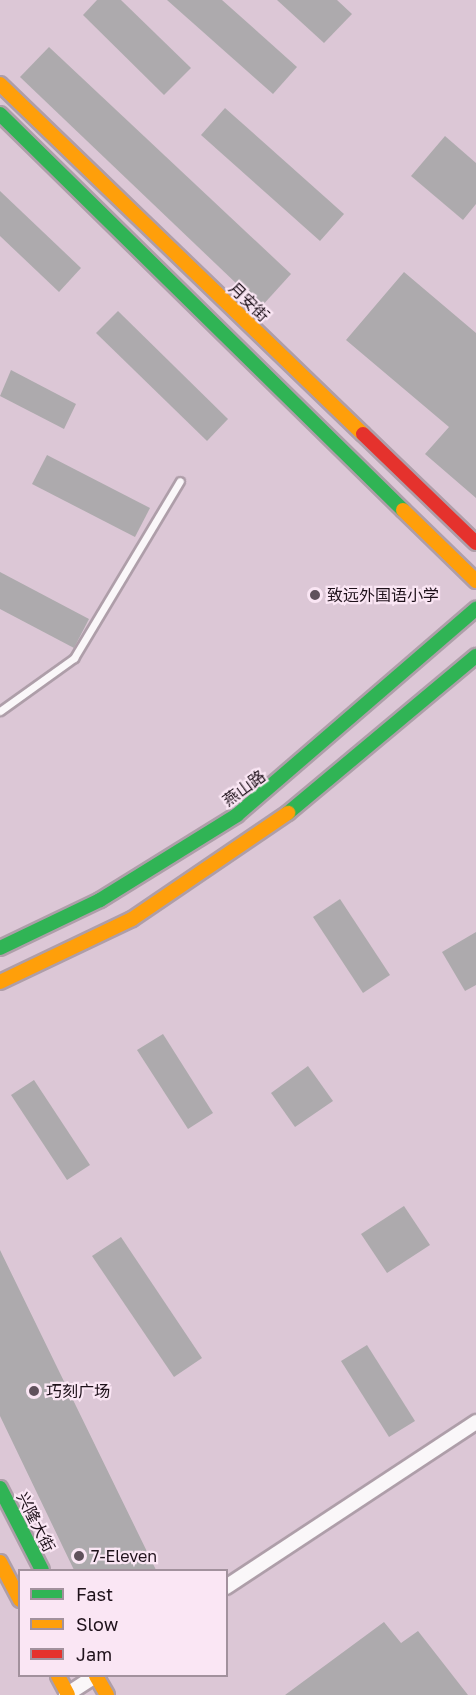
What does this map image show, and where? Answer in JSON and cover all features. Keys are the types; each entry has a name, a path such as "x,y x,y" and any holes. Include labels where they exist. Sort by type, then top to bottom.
{"street":[{"name":"月安街","path":"0,84 476,543"},
{"path":"0,114 476,581"},
{"name":"燕山路","path":"0,948 100,900 245,810 476,609"},
{"path":"0,982 132,920 282,818 476,656"},
{"path":"228,1586 476,1422"},
{"name":"兴隆大街","path":"0,1488 41,1569"},
{"path":"0,1562 18,1596"},
{"path":"58,1677 67,1695 94,1677"},
{"path":"97,1677 106,1695"}],"lane":[{"path":"0,711 74,658 180,481"}],"building":[{"path":"97,0 121,0 191,68 164,95 83,15"},
{"path":"167,0 222,0 297,67 273,94"},
{"path":"277,0 337,0 352,14 324,43"},
{"path":"49,47 291,274 261,307 20,77"},
{"path":"225,108 344,214 320,241 201,135"},
{"path":"445,136 476,163 476,204 463,220 411,176"},
{"path":"0,191 81,268 59,292 0,236"},
{"path":"404,272 476,333 476,498 425,454 449,427 346,340"},
{"path":"118,311 228,419 207,441 96,333"},
{"path":"11,370 76,404 64,429 0,396"},
{"path":"47,455 150,508 135,537 32,484"},
{"path":"0,572 89,619 74,648 0,609"},
{"path":"340,899 390,975 363,993 313,917"},
{"path":"476,932 476,985 465,991 442,952"},
{"path":"163,1034 213,1113 188,1129 137,1050"},
{"path":"308,1066 333,1101 295,1127 271,1093"},
{"path":"34,1080 90,1165 67,1180 11,1095"},
{"path":"404,1206 430,1245 387,1273 361,1234"},
{"path":"121,1237 202,1358 174,1377 92,1256"},
{"name":"巧刻广场","path":"0,1250 156,1569 74,1569 0,1416"},
{"path":"367,1345 415,1421 389,1437 341,1361"},
{"path":"384,1622 401,1643 418,1631 468,1695 285,1695"}],"traffic: fast":[{"path":"0,114 403,510"},
{"path":"0,948 100,900 237,815 476,609"},
{"path":"288,813 476,656"},
{"path":"0,1488 41,1569"}],"traffic: slow":[{"path":"0,84 363,434"},
{"path":"403,510 476,581"},
{"path":"0,982 132,919 288,813"},
{"path":"0,1562 18,1596"},
{"path":"59,1677 68,1695"},
{"path":"97,1677 107,1695"}],"traffic: jam":[{"path":"363,434 476,543"}],"place":[{"name":"致远外国语小学","path":"315,595"},
{"name":"巧刻广场","path":"34,1391"},
{"name":"7-Eleven","path":"79,1556"}]}
